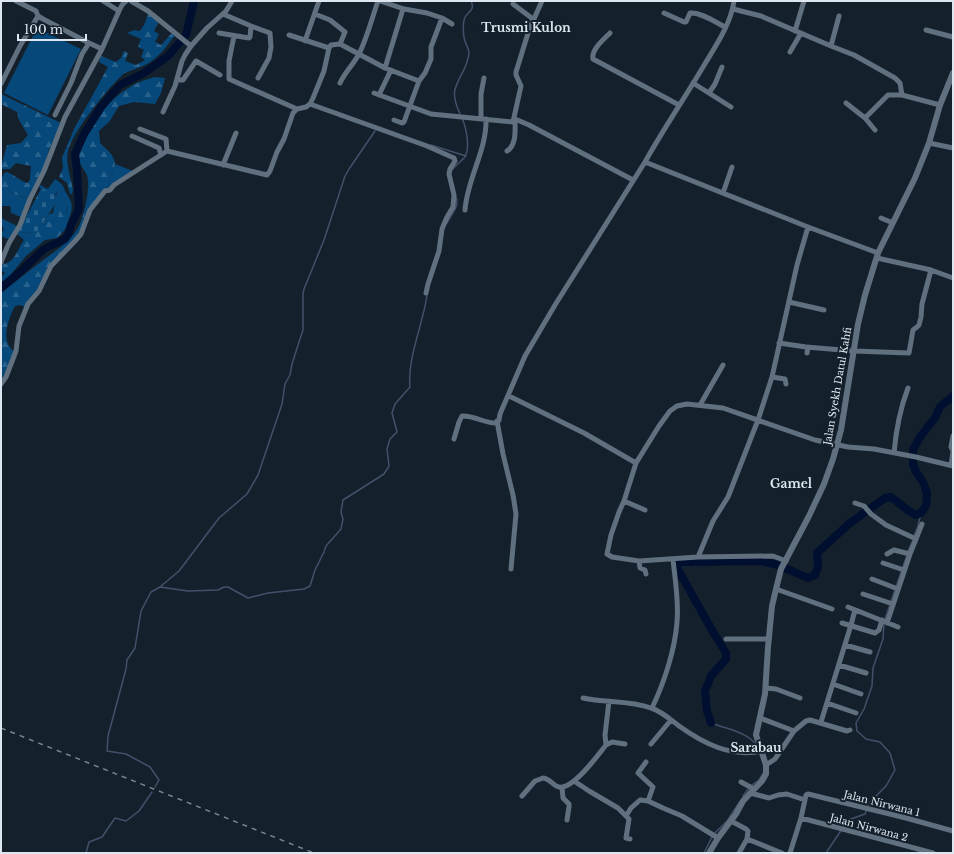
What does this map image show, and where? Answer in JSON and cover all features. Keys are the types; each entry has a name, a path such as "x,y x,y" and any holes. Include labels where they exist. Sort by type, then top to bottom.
{"street":[{"path":"16,1 36,11 38,16 102,49"},
{"path":"103,1 119,10"},
{"path":"1,262 9,243 20,225 30,199 44,171 65,117 102,49 119,10 126,1"},
{"path":"131,1 148,11 189,44"},
{"path":"163,112 177,80 182,61 189,44 223,14 232,1"},
{"path":"305,41 319,1"},
{"path":"340,83 345,73 359,54 379,1 403,9 427,13 442,18 452,24"},
{"path":"507,151 511,148 514,142 515,120 521,86 516,73 520,56 542,1"},
{"path":"511,569 516,514 497,421 499,420 500,414 525,356 555,305 645,162 657,139 693,83 725,27 733,8 734,1"},
{"path":"795,31 804,1"},
{"path":"513,4 534,19"},
{"path":"733,8 761,16 854,55 895,78 900,83 902,95"},
{"path":"385,68 403,9"},
{"path":"664,13 684,22 686,22 690,13 696,14 708,18 725,27"},
{"path":"223,14 269,32 271,47 268,58 258,78"},
{"path":"315,14 330,20 345,32 340,44"},
{"path":"1,84 20,46 38,16"},
{"path":"831,46 839,16"},
{"path":"394,120 402,123 404,122 419,81 425,73 431,59 431,47 442,18"},
{"path":"219,33 250,38 251,26"},
{"path":"926,30 953,37"},
{"path":"610,34 599,44 593,55 593,59 679,105"},
{"path":"790,52 801,34"},
{"path":"289,35 329,48"},
{"path":"234,36 229,60 229,79 297,109 306,107 310,104 324,71 329,48 334,44 340,44 385,68 419,81"},
{"path":"55,114 71,83 82,54 89,43"},
{"path":"177,80 183,80 196,61 220,75"},
{"path":"709,93 715,84 722,67"},
{"path":"391,70 376,94 431,114 510,122 515,120 529,125 633,180"},
{"name":"Jalan Syekh Datul Kahfi","path":"766,765 760,752 756,735 766,688 772,606 781,569 824,484 838,445 863,302 877,255 915,178 929,143 940,105 953,73"},
{"path":"465,210 475,168 486,134 481,94 484,78"},
{"path":"693,83 732,108"},
{"path":"865,118 888,96 902,95 940,105"},
{"path":"846,103 865,118 875,130"},
{"path":"310,104 427,146 454,158 454,162 448,174 454,195 454,207 447,217 442,229 439,251 426,293"},
{"path":"1,384 16,351 18,326 24,310 39,291 52,266 81,234 90,210 108,190 167,151 267,175 284,139 292,115 297,109"},
{"path":"140,129 159,135 166,139 167,151"},
{"path":"223,164 236,133"},
{"path":"132,136 160,148 160,156"},
{"path":"929,143 953,148"},
{"path":"645,162 877,255 884,260 931,270 953,278"},
{"path":"723,193 732,167"},
{"path":"881,218 893,223"},
{"path":"698,557 713,522 728,497 758,420 772,376 797,265 808,227"},
{"path":"779,343 808,347 908,353 910,352 913,330 919,325 922,304 931,270"},
{"path":"789,302 824,310"},
{"path":"807,353 808,347"},
{"path":"700,405 723,365"},
{"path":"772,376 785,379 786,384"},
{"path":"894,453 901,406 908,388"},
{"path":"508,396 584,433 636,463"},
{"path":"786,561 774,556 698,557 673,560 639,561 612,557 606,554 636,463 670,411 677,406 687,404 723,408 801,435 838,445 894,453 952,465 953,452 951,447 953,436"},
{"path":"454,439 462,416 479,418 493,423 497,421"},
{"path":"624,501 645,510"},
{"path":"855,503 867,509 877,519 886,525 914,538"},
{"path":"842,622 876,633 879,630 885,621 901,569 914,538 922,524"},
{"path":"887,554 894,550 908,554"},
{"path":"652,708 674,646 677,621 677,593 673,560"},
{"path":"639,561 640,568 645,570 646,574"},
{"path":"883,563 901,569"},
{"path":"872,579 896,588"},
{"path":"776,589 832,609"},
{"path":"863,594 891,603"},
{"path":"848,607 898,627"},
{"path":"820,722 855,610"},
{"path":"726,639 769,639"},
{"path":"845,645 870,652"},
{"path":"839,665 866,673"},
{"path":"833,684 862,694"},
{"path":"766,688 776,689 800,698"},
{"path":"583,698 627,703 652,708 703,742 718,748 735,752 760,752"},
{"path":"606,745 605,735 609,701"},
{"path":"827,703 856,713"},
{"path":"760,718 794,731"},
{"path":"651,744 671,720"},
{"path":"709,853 715,836 731,821 751,789 764,778 766,774 766,765 775,759 794,731 808,720 820,722 847,731 850,730"},
{"path":"522,796 535,781 543,778 551,781 555,786 562,787 574,781 588,768 606,745 612,742 625,744"},
{"path":"646,762 638,773 653,786 648,801"},
{"path":"574,781 588,791 618,808 630,820 626,838 630,839"},
{"name":"Jalan Nirwana 1","path":"742,782 751,789 769,798 786,794 806,798 808,794 953,831"},
{"path":"562,787 563,798 569,807 567,820"},
{"path":"790,853 806,798"},
{"path":"626,816 636,802 640,800 648,801 682,816 715,836"},
{"name":"Jalan Nirwana 2","path":"801,818 933,853"},
{"path":"731,821 746,828 748,831 747,839 739,853"},
{"path":"747,839 782,853"}],"green space":[{"path":"149,12 159,21 154,31 159,34 155,42 161,45 171,34 174,33 175,35 162,52 154,59 145,65 125,73 92,109 76,133 67,156 73,190 72,194 70,194 67,183 59,177 63,168 62,158 74,129 108,67 99,62 101,56 116,62 121,58 124,51 128,53 125,61 136,65 145,60 141,57 144,50 138,47 141,39 127,33 134,30 140,31"},
{"path":"37,28 81,49 48,115 4,93"},
{"path":"155,77 165,78 161,93 155,104 134,102 119,106 109,122 99,131 100,143 111,155 115,164 107,189 103,191 76,237 51,264 38,290 25,307 20,305 15,306 9,319 6,335 8,345 14,352 1,381 1,293 62,246 75,233 82,217 88,187 87,175 78,159 82,141 100,114 115,98 133,85"},
{"path":"1,94 61,123 49,150 43,170 28,199 11,193 7,187 1,187 1,181 4,173 7,172 28,183 30,179 31,166 16,163 10,169 2,169 1,167 7,145 21,143 28,135 19,120 17,112 1,104"},
{"path":"115,164 133,171 107,189"},
{"path":"55,179 63,187 70,200 72,208 69,219 66,215 67,204 60,211 58,222 48,222 45,220 49,214 53,213 57,191 55,195 41,189 39,186 40,185 48,189"},
{"path":"1,187 7,187 11,193 28,199 21,217 9,212 11,212 10,206 1,206"},
{"path":"41,189 50,191 59,198 39,229 34,233 18,232"},
{"path":"65,202 67,204 66,215 69,219 66,228 57,238 45,240 26,256 7,279 1,283 1,277 5,273 1,270 3,263 5,264 12,260 24,240 17,234 18,232 34,232 45,220 48,222 57,222 62,206"},
{"path":"1,218 17,226 10,240 1,236 4,228 1,226"}],"waterway":[{"path":"1,288 44,249 65,239 79,209 75,154 84,134 101,107 120,85 144,73 168,56 186,35 194,1"},
{"path":"460,114 454,94 469,56 469,50 465,42 463,25 465,17 472,9 471,1"},
{"path":"451,171 466,154 466,132 462,118"},
{"path":"160,587 179,571 219,518 247,494 258,475 282,404 285,384 290,375 303,330 304,289 324,240 345,176 375,131"},
{"path":"431,145 466,156"},
{"path":"447,223 456,207 456,197"},
{"path":"155,787 159,780 150,767 126,754 107,751 108,736 126,669 127,660 135,648 141,611 151,592 160,587 188,591 218,590 228,587 248,598 268,593 304,589 310,586 315,570 326,546 341,529 343,519 341,512 343,500 384,474 389,466 387,449 390,439 397,432 392,413 395,404 410,387 413,353 427,295"},
{"path":"711,723 707,711 705,691 711,676 726,659 726,653 676,566 680,562 760,561 778,565 808,578 815,575 818,567 817,553 850,523 885,498 891,497 916,515 921,513 926,506 927,493 913,464 913,450 920,437 935,418 940,407 953,396"},
{"path":"914,536 921,513"},
{"path":"908,551 913,540"},
{"path":"885,619 907,555"},
{"path":"826,853 848,820 865,814 869,803 886,786 895,770 890,753 880,742 866,739 857,731 856,723 864,709 872,686 873,668 883,639 884,623"},
{"path":"711,723 736,731 748,737 757,746"},
{"path":"752,785 759,780 764,772"},
{"path":"743,796 749,788"},
{"path":"86,853 89,842 102,837 115,818 126,821 139,811 152,792"},
{"path":"714,834 727,821 739,803"},
{"path":"704,853 712,837"}],"railway":[{"path":"1,728 314,853"}],"district":[{"name":"Trusmi Kulon","path":"526,28"},
{"name":"Gamel","path":"791,484"},
{"name":"Sarabau","path":"756,748"}]}
